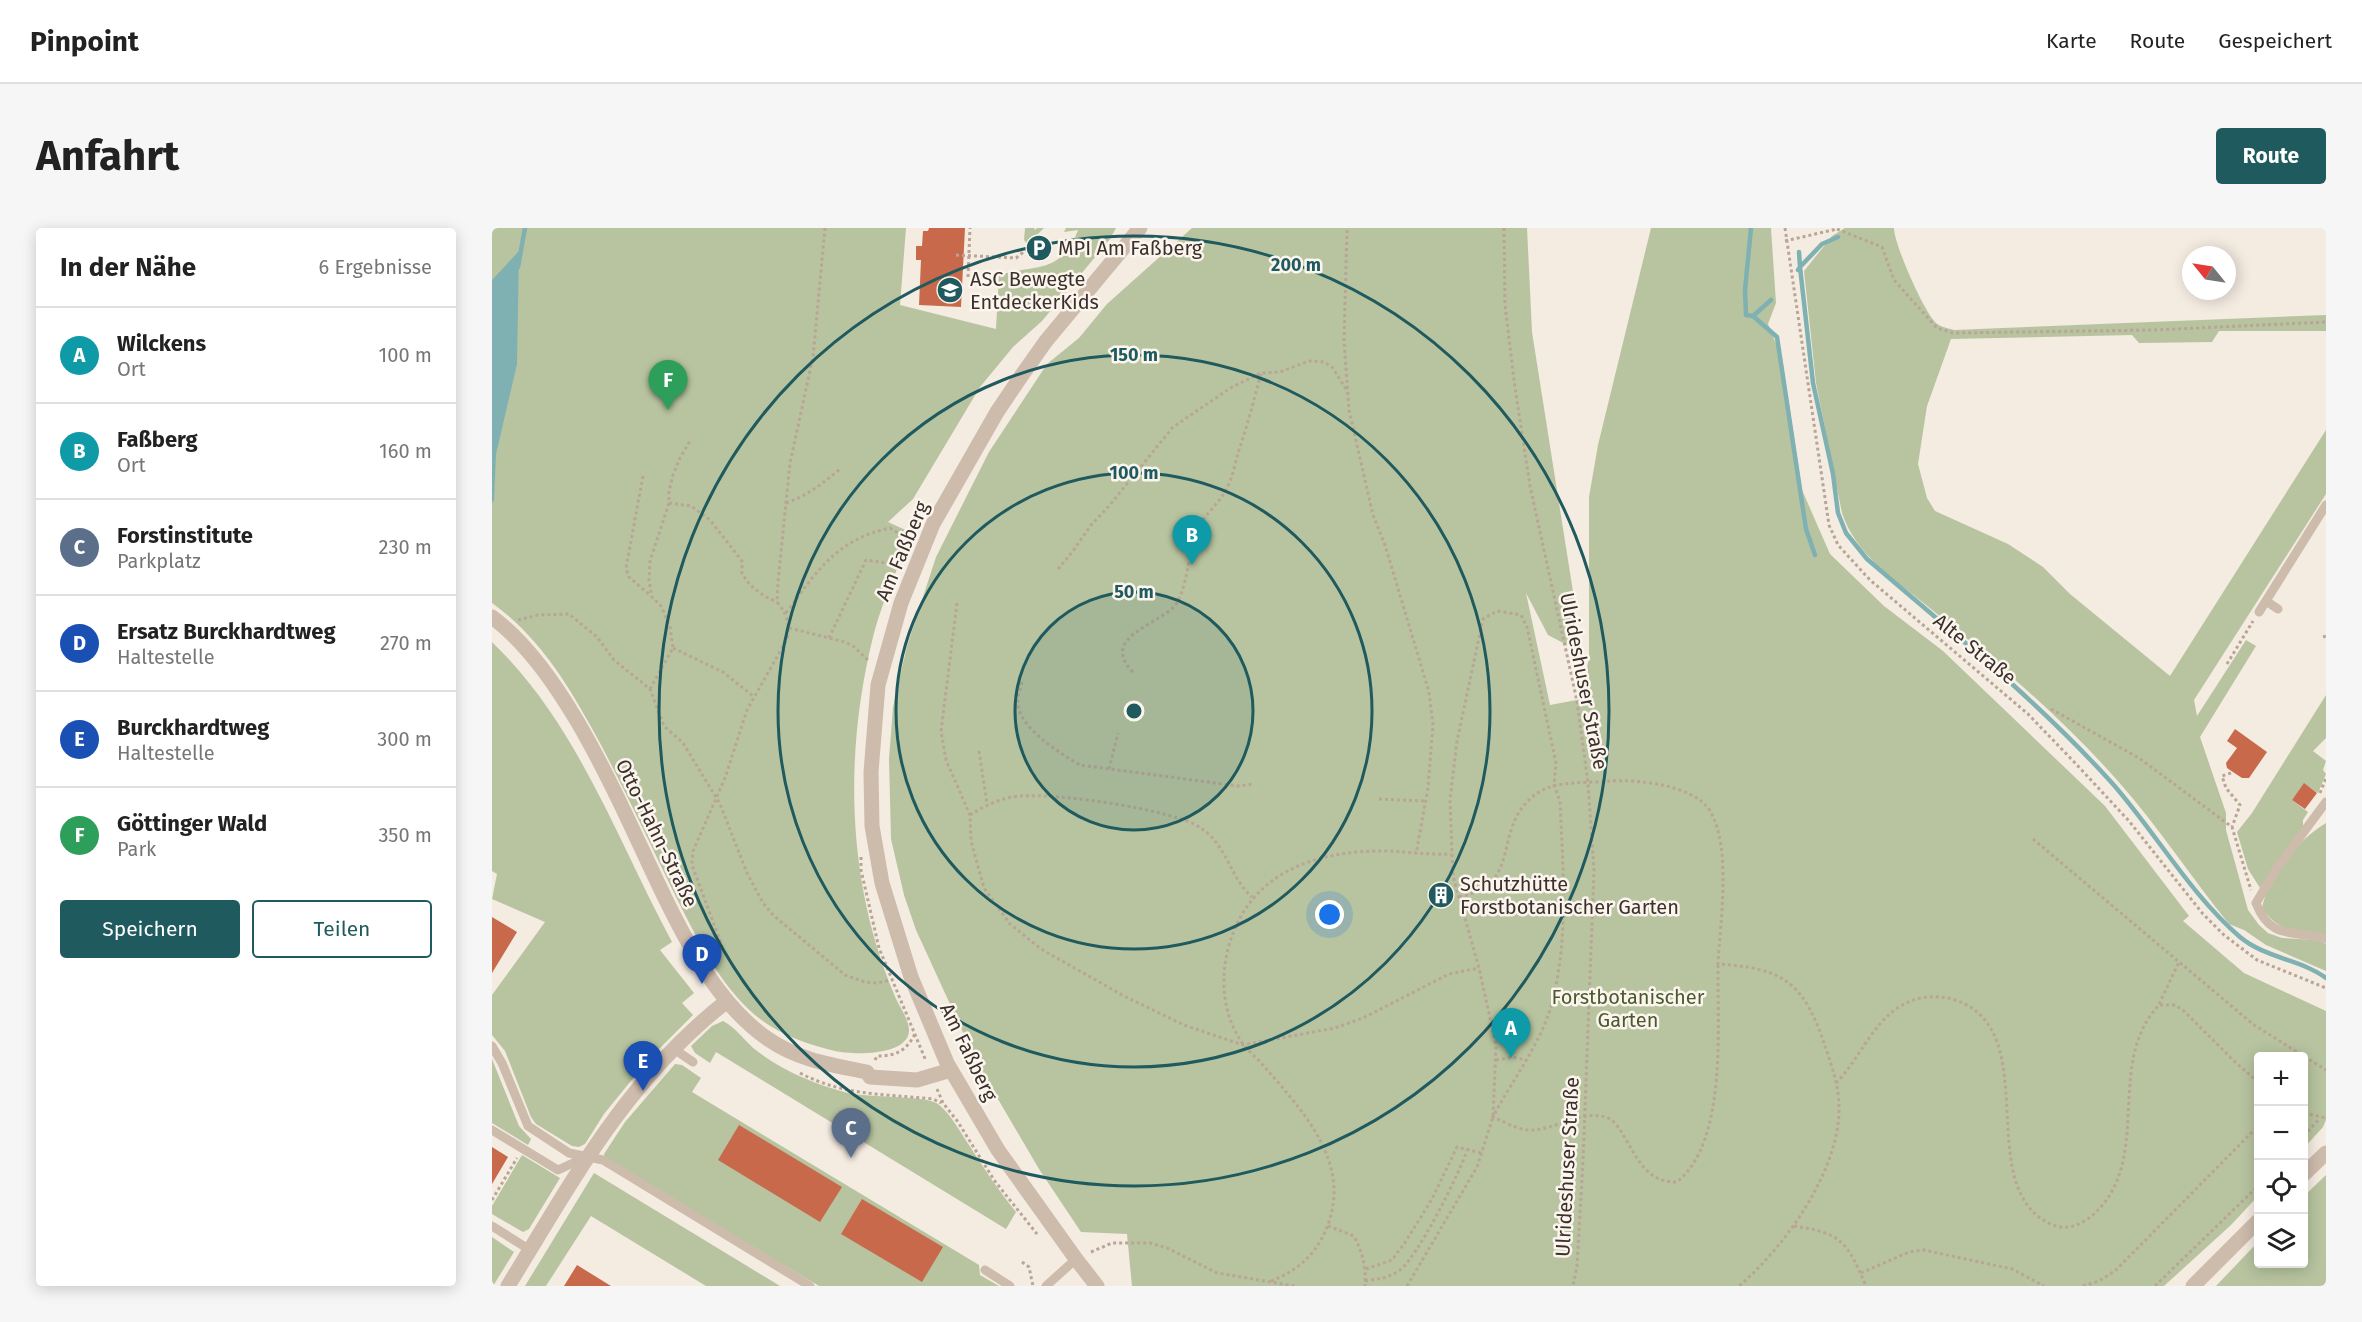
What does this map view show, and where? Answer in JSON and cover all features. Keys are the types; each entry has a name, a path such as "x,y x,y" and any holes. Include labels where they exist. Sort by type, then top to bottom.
{"street":[{"name":"Am Faßberg","path":"1097,1286 1013,1168 954,1064 919,975 903,947 882,883 872,826 871,772 878,685 901,603 933,524 997,412 1046,341 1140,228"},
{"name":"Otto-Hahn-Straße","path":"497,621 530,654 550,680 584,735 682,932 727,1001 746,1022 769,1040 809,1060 867,1072 872,1070 916,1071 954,1064"},
{"path":"508,1286 586,1157 620,1110 674,1049 727,1001"},
{"path":"2308,1170 2326,1153"},
{"path":"2193,1286 2254,1226"}],"lane":[{"path":"2259,612 2326,505"},
{"path":"2266,601 2278,609"},
{"path":"2326,802 2281,862 2256,903 2267,922 2282,932 2326,939"},
{"path":"492,1046 502,1063 528,1126 569,1153 603,1160 810,1286"},
{"path":"674,1049 693,1062"},
{"path":"492,1130 558,1170 586,1157"},
{"path":"492,1226 530,1250"},
{"path":"1046,1286 1076,1259"},
{"path":"985,1270 1010,1286"}],"path":[{"path":"777,602 790,463 813,357 825,228"},
{"path":"968,278 970,228"},
{"name":"Ulrideshuser Straße","path":"1504,228 1505,305 1515,388 1530,486 1577,701 1588,783 1594,871 1577,1264 1574,1286"},
{"name":"Alte Straße","path":"1785,228 1785,241 1829,525 1838,545 1855,565 1908,614 2028,714 2129,821 2203,914 2224,935 2257,960 2326,988"},
{"path":"1785,241 1837,229 1882,247 1894,280 1937,328 1953,333 2154,330 2326,322"},
{"path":"1347,231 1344,340 1349,410 1373,515 1385,545 1429,692 1433,725 1426,801 1416,854"},
{"path":"956,255 1016,258 1026,250"},
{"path":"1058,569 1090,525 1109,506 1173,427 1232,387 1261,373 1280,372 1309,361 1324,362 1332,367 1348,391"},
{"path":"1133,672 1127,666 1123,656 1125,645 1134,632 1166,614 1178,603 1197,530 1228,487 1261,373"},
{"path":"652,597 649,580 650,561 669,503 673,475 690,441"},
{"path":"786,503 802,498 840,469"},
{"path":"643,476 626,568 629,577 661,606 670,627 673,648 650,689"},
{"path":"669,503 691,506 710,520 742,561 742,574 750,585 777,602 786,613 789,628 781,651 753,696 725,778 693,851 692,865 722,946 710,958"},
{"path":"786,613 822,566 836,551 855,539 890,528 913,542 910,550"},
{"path":"829,638 866,560 904,566 907,558"},
{"path":"957,603 941,731 946,760 970,815 971,841 984,888 1010,924 1041,949 1124,996 1184,1025 1243,1045 1335,1028 1363,1018 1449,974 1479,968"},
{"path":"1407,1286 1477,1167 1493,1118 1543,1026 1551,1003 1564,924 1560,801 1554,785 1556,763 1527,627 1521,615 1497,611 1483,619 1457,741 1450,800 1453,876 1479,968 1496,1045 1493,1118"},
{"path":"2227,664 2259,612"},
{"path":"497,621 538,615 569,614 597,637 614,660 650,689 664,726 683,743 720,804 756,890 773,915 845,975 865,982 892,980"},
{"path":"789,628 853,646 873,664 875,653"},
{"path":"673,648 723,672 753,696"},
{"path":"1022,682 1018,702 1024,720 1058,753 1080,765 1238,786 1254,784"},
{"path":"2051,709 2139,758 2232,827 2256,903"},
{"path":"1110,769 1118,733"},
{"path":"980,751 987,804"},
{"path":"2231,772 2222,776 2229,793 2240,805 2232,827"},
{"path":"1459,897 1483,890 1495,879 1503,863 1508,838 1520,809 1541,790 1554,785 1630,779 1676,789 1693,797 1710,810 1719,834 1722,862 1717,1069 1713,1107 1704,1144 1686,1175 1677,1182 1665,1183 1655,1179 1641,1164 1619,1127 1611,1120 1599,1116 1532,1130 1493,1118"},
{"path":"970,815 987,804 1020,796 1048,796 1163,814 1201,828 1215,839 1227,856 1243,890 1252,897"},
{"path":"1379,799 1426,801"},
{"path":"2033,839 2254,1025 2326,1070"},
{"path":"860,849 861,870 879,948 915,1034 906,1048 891,1056 877,1056 867,1072"},
{"path":"1271,1281 1290,1273 1310,1257 1328,1226 1334,1193 1331,1165 1323,1141 1305,1115 1260,1061 1243,1045 1224,1000 1223,968 1236,922 1252,897 1269,882 1310,861 1362,852 1451,854"},
{"path":"1836,1083 1848,1071 1871,1035 1887,1016 1902,1005 1926,996 1946,997 1967,1004 1984,1017 1998,1045 2013,1171 2021,1193 2032,1211 2043,1221 2060,1228 2075,1226 2092,1216 2110,1197 2120,1176 2126,1149 2128,1093 2133,1053 2139,1032 2147,1017 2159,1005 2179,962"},
{"path":"1718,964 1758,968 1773,973 1791,984 1806,1002 1815,1018 1836,1083 1839,1110 1828,1161 1820,1182 1794,1226 1771,1254 1739,1286"},
{"path":"2159,1005 2175,1005 2184,1011 2254,1078"},
{"path":"1496,1060 1513,1057 1525,1060"},
{"path":"943,1103 958,1122 994,1180 1043,1241"},
{"path":"2308,1114 2326,1118"},
{"path":"2308,1132 2320,1118"},
{"path":"2083,1286 2099,1281 2115,1271 2254,1131"},
{"path":"1366,1269 1392,1260 1432,1199 1457,1147 1481,1153"},
{"path":"1365,1281 1387,1278 1402,1269 1461,1169 1467,1150"},
{"path":"492,1200 518,1157"},
{"path":"2155,1286 2254,1191"},
{"path":"1328,1226 1354,1236 1363,1255 1366,1269 1365,1286"},
{"path":"1794,1226 1813,1229 1842,1242 1851,1252 1866,1286"},
{"path":"1076,1259 1112,1243 1150,1243 1167,1248 1217,1273 1295,1286"},
{"path":"1861,1273 1909,1252 1924,1250 2012,1269 2044,1286"},
{"path":"1022,1262 1029,1267 1033,1286"}],"green space":[{"path":"492,228 906,228 900,305 996,329 999,275 1037,268 1056,261 1064,254 1078,230 1064,232 1066,228 1116,228 1110,239 1042,321 1013,347 980,387 913,499 888,522 912,533 874,633 864,678 854,769 859,861 866,906 878,951 909,1027 906,1040 899,1046 889,1050 866,1053 824,1048 803,1042 773,1028 742,1003 720,975 701,944 610,762 566,685 526,633 492,603"},
{"path":"1025,228 1035,230 1044,228 1036,236 1035,247 1029,246 1024,240"},
{"name":"Forstbotanischer Garten","path":"1192,228 1527,228 1532,332 1577,617 1574,644 1569,646 1548,635 1526,593 1550,705 1582,699 1580,688 1583,687 1589,658 1589,497 1598,445 1651,228 1771,228 1776,303 1768,324 1782,358 1802,490 1830,554 1884,606 1943,651 2105,806 2189,916 2183,921 2244,973 2326,1011 2326,1120 2323,1127 2308,1144 2308,1052 2254,1052 2254,1200 2231,1225 2164,1286 1132,1286 1127,1234 1081,1232 1039,1169 978,1065 916,930 904,895 891,839 889,759 893,707 907,646 936,557 989,452 1047,364 1079,338 1107,304"},
{"path":"1845,228 1894,228 1904,262 1924,306 1936,323 1954,330 2326,315 2326,331 2219,331 2212,342 2139,343 2132,335 1951,339 1927,406 1918,464 1927,498 1935,511 2008,544 2043,567 2070,594 2170,676 2326,430 2326,494 2194,700 2197,716 2246,640 2256,646 2200,737 2226,813 2226,830 2248,910 2268,933 2282,938 2317,940 2326,944 2326,971 2266,945 2244,930 2229,924 2146,815 2095,756 2001,667 1877,565 1856,541 1842,513 1816,383 1804,271 1832,236"},
{"path":"492,642 549,710 594,785 672,942 660,950 694,993 682,1003 693,1015 655,1053 604,1114 585,1144 579,1147 572,1146 536,1124 531,1117 505,1051 492,1035 492,995 545,922 492,899 497,874 492,871"},
{"path":"2326,695 2326,738 2313,751 2326,761 2323,770 2326,774 2318,793 2304,784 2292,800 2308,812 2303,820 2303,827 2260,888 2248,869 2237,832 2252,813"},
{"path":"2326,823 2326,936 2282,927 2262,908 2271,883 2286,859 2305,839"},
{"path":"723,1021 768,1058 789,1071 824,1086 848,1093 922,1099 938,1104 952,1119 1016,1212 1006,1229 716,1052 710,1063 695,1053 691,1046 712,1026"},
{"path":"492,1059 519,1126 531,1139 528,1145 492,1123"},
{"path":"675,1064 682,1065 701,1078 692,1092 979,1265 980,1275 999,1286 819,1286 605,1159 604,1154 625,1122"},
{"path":"522,1155 560,1178 529,1229 523,1232 492,1214 492,1206"},
{"path":"594,1173 780,1286 706,1286 591,1216 546,1286 525,1286"},
{"path":"2326,1175 2326,1286 2216,1286 2254,1246 2254,1268 2308,1268 2308,1192"},
{"path":"492,1237 514,1252 493,1286 492,1286"}],"water":[{"path":"519,251 517,364 496,454 492,503 492,280"}],"building":[{"path":"929,228 965,228 961,307 919,305 921,260 916,260 916,246 922,246 923,231 928,231"},
{"path":"2235,729 2267,752 2249,778 2242,778 2227,768 2226,763 2237,748 2227,741"},
{"path":"2304,783 2317,793 2305,809 2292,800"},
{"name":"Schutzhütte Forstbotanischer Garten","path":"1447,884 1451,902 1435,906 1431,888"},
{"path":"492,917 517,932 492,973"},
{"path":"739,1125 842,1187 820,1222 718,1160"},
{"path":"492,1147 508,1157 492,1184"},
{"path":"862,1199 943,1247 922,1282 841,1234"},
{"path":"577,1265 611,1286 564,1286"}],"waterway":[{"path":"518,267 525,228"},
{"path":"1751,228 1745,290 1746,315 1753,316 1771,300"},
{"path":"1800,267 1822,244 1838,237"},
{"path":"1799,252 1800,267"},
{"path":"1798,270 1800,267 1813,383 1833,474 1838,513 1846,533 1867,559 1993,667 2084,753 2128,802 2205,902 2240,937 2260,950 2305,967 2326,978"},
{"path":"1753,316 1777,337 1806,529 1815,555"}],"place":[{"name":"MPI Am Faßberg","path":"1039,248"},
{"name":"ASC Bewegte EntdeckerKids","path":"950,290"},
{"name":"Göttinger Wald","path":"668,410"},
{"name":"Faßberg","path":"1192,565"},
{"name":"Schutzhütte Forstbotanischer Garten","path":"1441,895"},
{"name":"Ersatz Burckhardtweg","path":"702,984"},
{"name":"Wilckens","path":"1511,1058"},
{"name":"Burckhardtweg","path":"643,1091"},
{"name":"Forstinstitute","path":"851,1158"}]}
